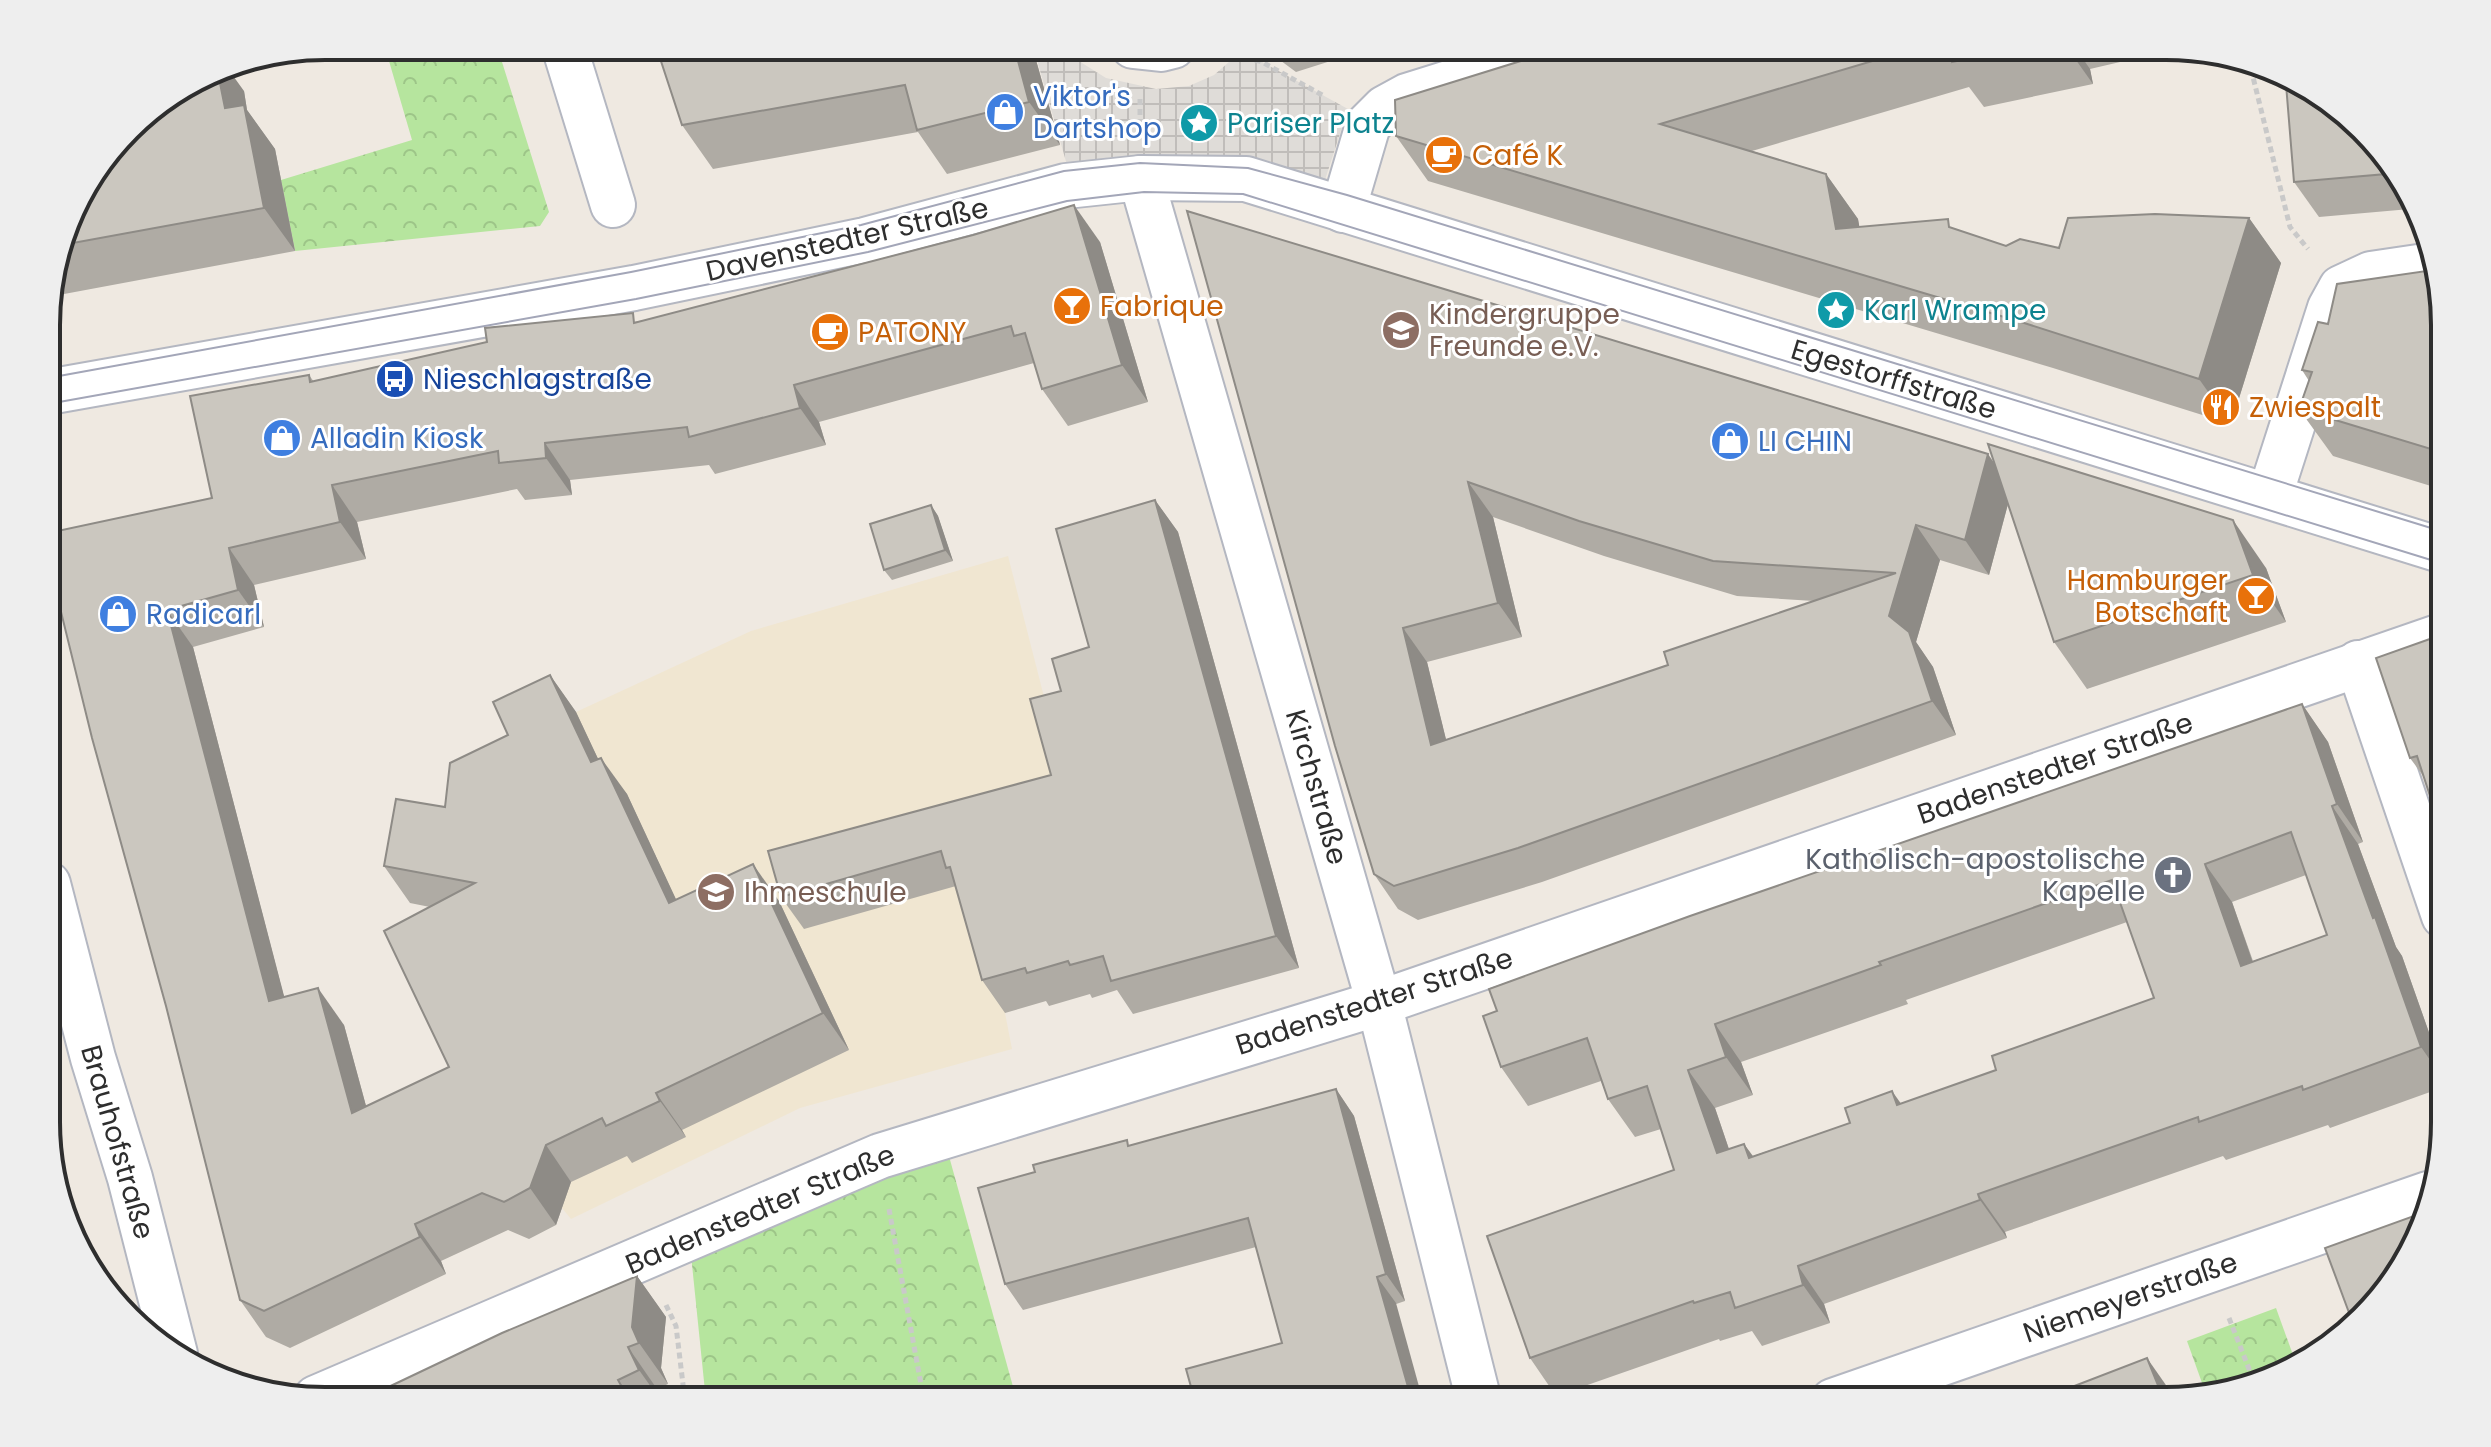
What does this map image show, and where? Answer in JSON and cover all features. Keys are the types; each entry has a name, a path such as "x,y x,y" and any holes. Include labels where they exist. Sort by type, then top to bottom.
{"street":[{"path":"568,60 613,205"},
{"path":"1343,210 1368,125 1385,108 1407,96 1522,60"},
{"name":"Davenstedter Straße","path":"60,390 634,288 865,240 1066,186 1141,178 1246,179 1343,210"},
{"name":"Kirchstraße","path":"1141,178 1379,1003 1475,1386"},
{"name":"Egestorffstraße","path":"1343,210 2430,546"},
{"path":"2270,495 2330,308 2341,288 2371,274 2424,266"},
{"name":"Badenstedter Straße","path":"341,1387 880,1156 1379,1003 2430,640"},
{"path":"2358,663 2430,875"},
{"name":"Brauhofstraße","path":"60,952 130,1178 170,1336"},
{"name":"Niemeyerstraße","path":"1875,1386 2420,1197"}],"path":[{"path":"1141,178 1147,60"},
{"path":"1255,60 1348,109 1368,125"},
{"path":"2253,75 2290,227 2341,288"},
{"path":"880,1156 921,1387"},
{"path":"644,1256 676,1326 683,1387"},
{"path":"2212,1268 2251,1373"}],"shaded area":[{"name":"Pariser Platz","path":"1037,60 1080,60 1106,78 1156,89 1189,86 1214,75 1231,60 1255,60 1348,109 1323,186 1251,163 1112,157 1067,165"},
{"name":"Ihmeschule","path":"1008,556 1090,863 1005,1013 1012,1049 800,1108 571,1219 554,1190 576,712 751,631"}],"green space":[{"path":"501,60 549,212 540,226 295,251 281,180 412,140 389,61"},
{"path":"947,1149 1013,1387 705,1387 690,1245"},
{"path":"2276,1308 2293,1354 2251,1373 2202,1384 2187,1341"}],"building":[{"path":"661,60 1018,60 1029,102 917,130 905,85 682,125"},
{"path":"1524,60 1876,60 1660,124 1826,174 1836,229 1948,219 1949,227 2006,246 2020,239 2059,248 2068,218 2155,214 2249,218 2199,379 2021,322 1396,136 1395,100"},
{"path":"220,82 225,108 244,105 264,208 73,243 96,193 126,150 150,126 178,105"},
{"path":"2286,90 2327,115 2353,138 2383,174 2294,182"},
{"path":"1074,205 1122,365 1042,389 1025,333 1014,336 1011,326 794,385 800,408 689,437 687,427 545,443 546,458 499,463 498,451 332,485 340,522 229,548 238,590 167,610 269,1001 318,988 352,1113 449,1067 384,931 475,883 384,866 396,799 445,807 450,763 508,735 493,702 550,675 591,762 601,758 669,903 753,864 823,1013 656,1093 660,1101 606,1126 602,1118 546,1145 530,1188 504,1202 482,1193 415,1224 420,1237 264,1311 240,1300 60,608 60,530 212,498 190,396 309,375 310,382 487,342 485,328 633,313 634,323 973,235"},
{"path":"1187,211 1988,454 1965,540 1916,525 1889,616 1909,632 1932,701 1518,848 1394,886 1374,874 1335,746","holes":["1468,482 1579,521 1713,561 1896,573 1664,652 1668,665 1431,745 1403,628 1498,603"]},
{"path":"2425,271 2430,308 2430,449 2299,409 2312,372 2302,370 2318,322 2328,324 2337,284"},
{"path":"1988,444 2233,520 2253,575 2054,642"},
{"path":"1155,500 1276,936 1111,981 1103,956 1070,965 1068,961 1027,973 1025,968 982,980 950,867 946,868 941,851 781,897 768,851 1051,775 1030,699 1061,691 1052,659 1089,647 1056,529"},
{"path":"931,505 945,550 884,570 870,524"},
{"path":"2430,639 2430,796 2417,756 2410,758 2376,658"},
{"path":"2302,704 2337,804 2332,806 2421,1047 2303,1090 2302,1086 2199,1122 2198,1117 1978,1194 1980,1200 1798,1266 1803,1285 1735,1308 1730,1292 1693,1301 1530,1358 1487,1236 1674,1170 1647,1086 1608,1099 1587,1038 1501,1067 1483,1016 1497,1011 1489,989","holes":["2291,832 2327,935 2241,966 2205,864","2112,880 2154,998 1992,1056 1996,1070 1897,1105 1892,1091 1845,1108 1850,1123 1749,1158 1744,1144 1717,1153 1688,1070 1726,1057 1715,1024"]},
{"path":"1336,1089 1386,1274 1377,1277 1408,1386 1191,1387 1186,1369 1282,1343 1248,1218 1005,1284 978,1188 1035,1172 1033,1165 1127,1140 1128,1146"},
{"path":"2413,1216 2395,1254 2376,1283 2349,1313 2325,1248"},
{"path":"637,1276 632,1327 639,1343 628,1347 639,1370 618,1380 622,1387 389,1387 502,1333"},
{"path":"2147,1358 2158,1386 2074,1386"}],"tram line":[{"path":"60,376 631,272 861,225 1064,171 1140,163 1248,168 1347,195 2430,528"},
{"path":"60,402 636,299 868,252 1067,201 1144,192 1243,194 2430,560"}],"place":[{"name":"Viktor's Dartshop","path":"1005,112"},
{"name":"Pariser Platz","path":"1199,123"},
{"name":"Café K","path":"1444,155"},
{"name":"Fabrique","path":"1072,306"},
{"name":"Karl Wrampe","path":"1836,310"},
{"name":"Kindergruppe Freunde e.V.","path":"1401,330"},
{"name":"PATONY","path":"830,332"},
{"name":"Nieschlagstraße","path":"395,379"},
{"name":"Zwiespalt","path":"2221,407"},
{"name":"Alladin Kiosk","path":"282,438"},
{"name":"LI CHIN","path":"1730,441"},
{"name":"Hamburger Botschaft","path":"2256,596"},
{"name":"Radicarl","path":"118,614"},
{"name":"Katholisch-apostolische Kapelle","path":"2173,875"},
{"name":"Ihmeschule","path":"716,892"}]}
